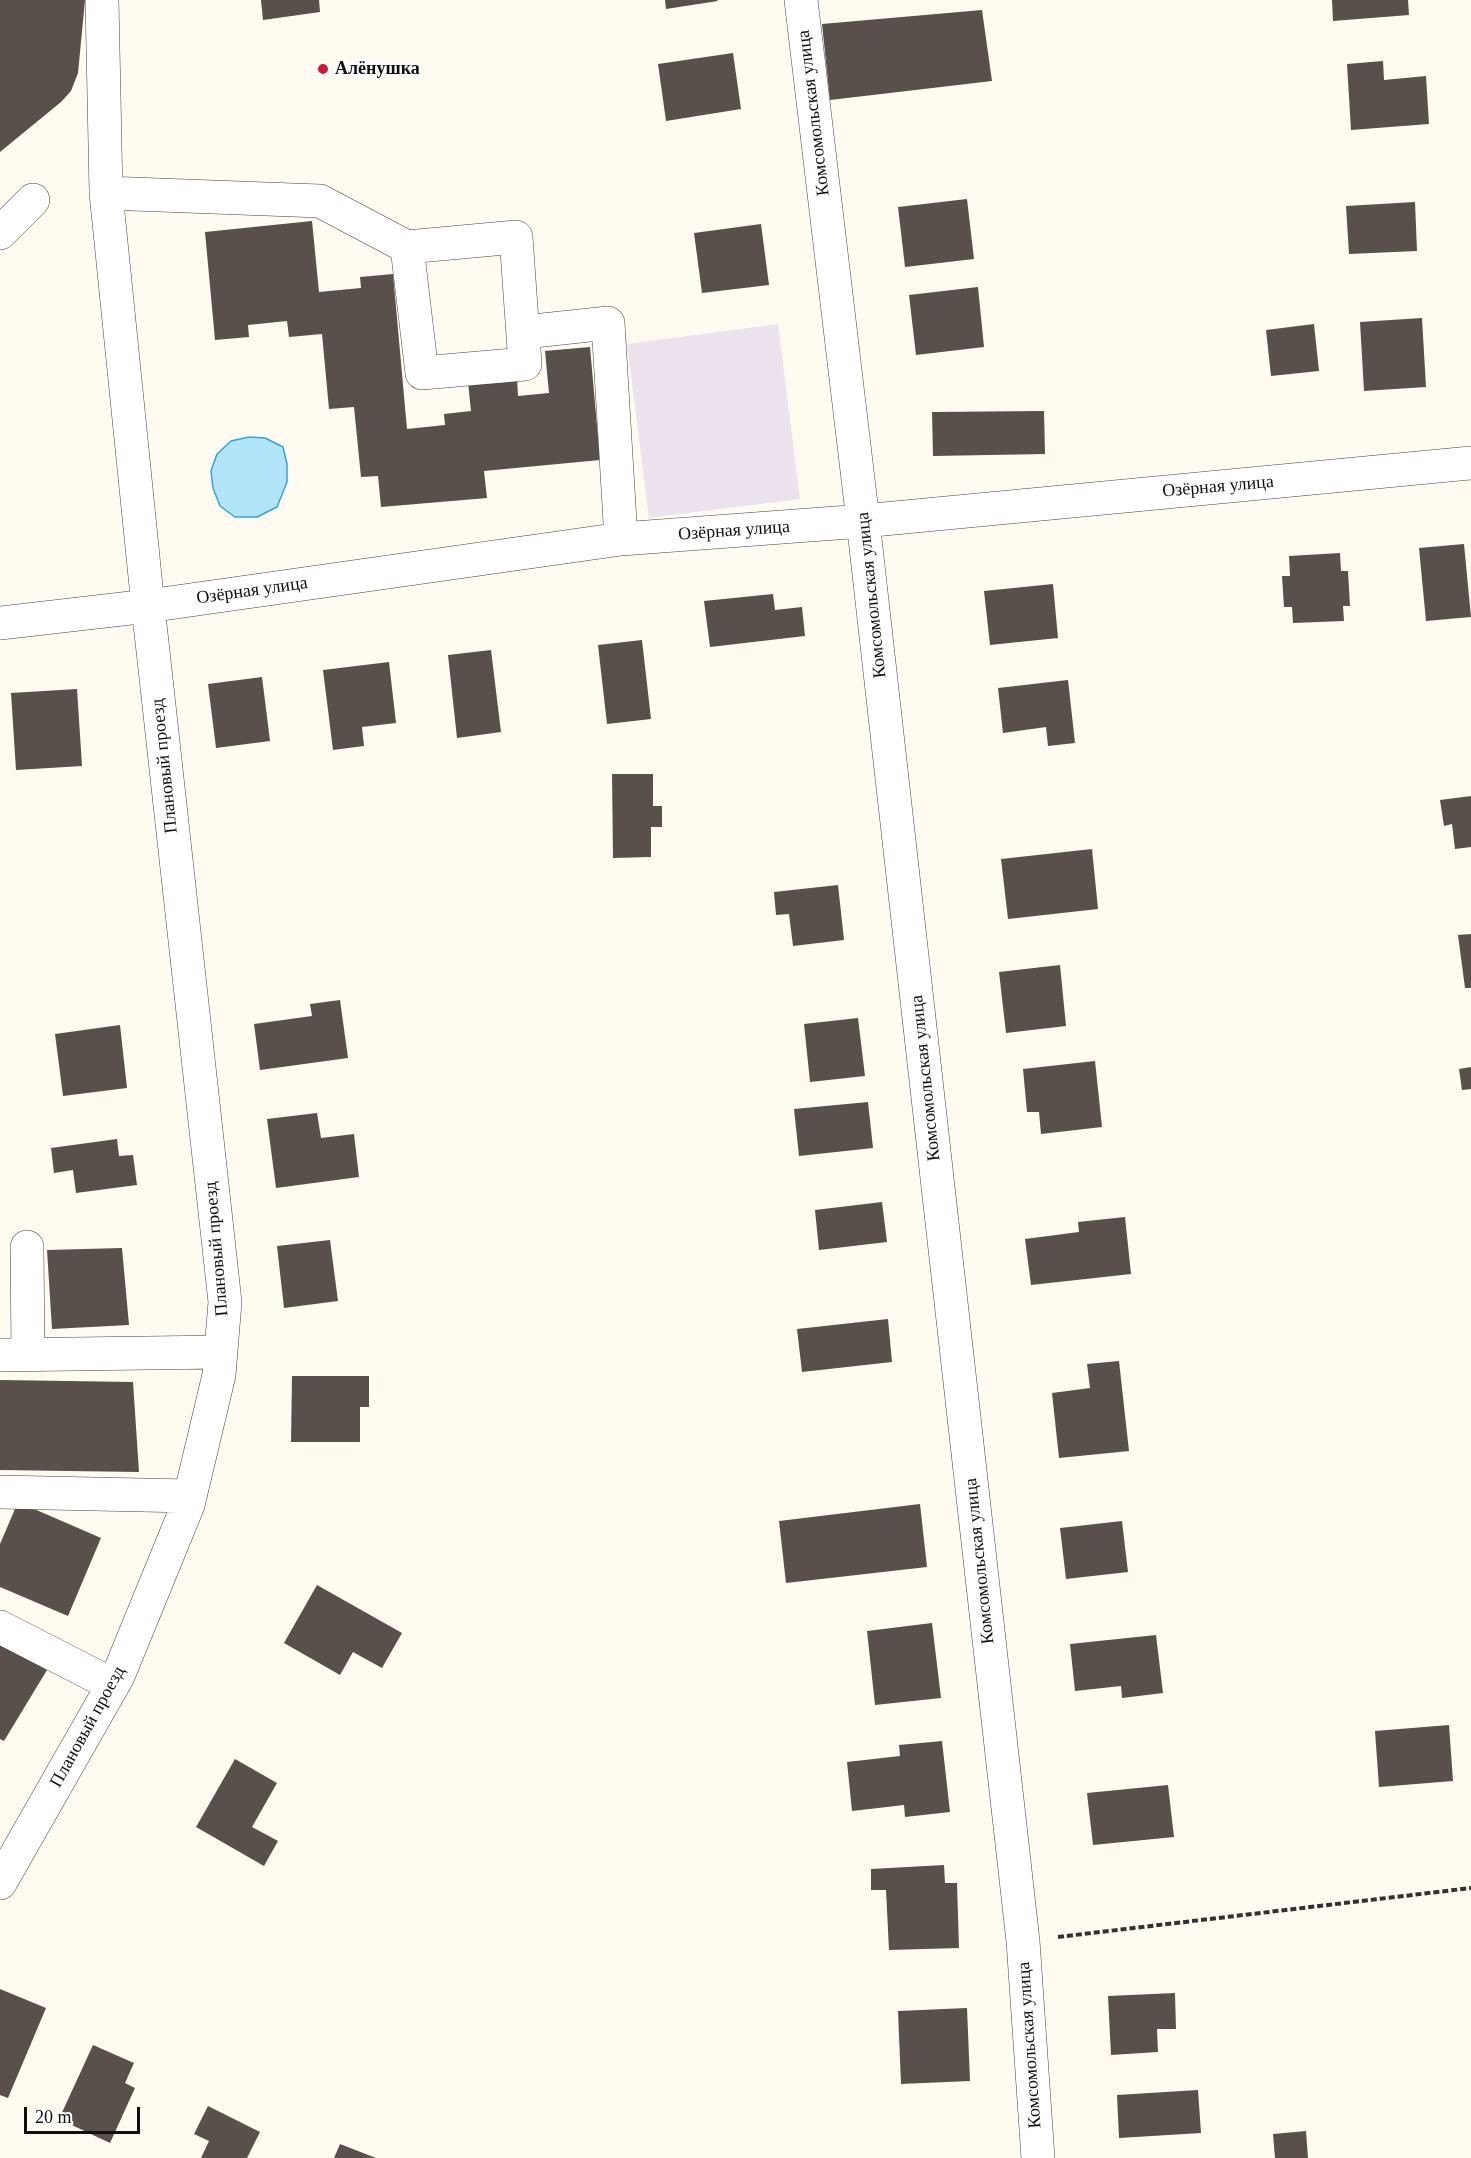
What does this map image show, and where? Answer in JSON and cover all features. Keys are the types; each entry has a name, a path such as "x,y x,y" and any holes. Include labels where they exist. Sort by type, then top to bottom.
{"street":[{"name":"Плановый проезд","path":"0,1883 113,1684 188,1505 219,1375 225,1302 148,606 106,193 102,0"},
{"name":"Комсомольская улица","path":"801,0 863,521 1023,1941 1038,2158"},
{"path":"106,193 321,201 407,247 516,237 525,364 422,373 407,247"},
{"path":"0,233 33,200"},
{"path":"524,332 608,323 621,539"},
{"name":"Озёрная улица","path":"0,623 148,606 621,539 863,521 1471,463"},
{"path":"27,1247 14,1354 221,1352"},
{"path":"0,1492 190,1496"},
{"path":"0,1627 113,1684"}],"path":[{"path":"1023,1941 1471,1888"}],"shaded area":[{"path":"778,324 800,499 649,518 627,344"}],"water":[{"path":"249,437 265,438 283,447 287,464 287,482 277,507 257,517 235,517 220,506 213,488 211,471 217,454 231,441"}],"building":[{"path":"0,0 85,0 78,73 71,91 61,102 0,152"},
{"path":"261,0 319,0 320,12 263,20"},
{"path":"665,0 717,0 718,1 666,9"},
{"path":"1332,0 1408,0 1409,15 1333,21"},
{"path":"982,10 992,81 830,100 822,24"},
{"path":"733,53 741,109 666,121 658,64"},
{"path":"1383,61 1384,80 1426,76 1429,124 1351,130 1347,64"},
{"path":"967,199 974,259 905,267 898,207"},
{"path":"1415,202 1417,251 1349,254 1346,206"},
{"path":"312,221 319,292 361,288 360,277 393,274 407,429 445,425 444,414 471,411 468,382 517,378 518,396 549,393 545,351 590,347 600,460 484,471 487,498 381,507 378,476 361,477 354,407 329,409 322,334 289,337 287,321 248,325 249,337 215,340 205,232"},
{"path":"761,224 769,285 702,293 694,233"},
{"path":"978,287 984,347 916,355 909,295"},
{"path":"1422,318 1426,387 1364,391 1360,322"},
{"path":"1314,324 1319,371 1271,376 1266,330"},
{"path":"1044,411 1045,454 933,456 932,412"},
{"path":"1464,544 1471,617 1426,621 1419,548"},
{"path":"1340,553 1341,571 1348,571 1350,606 1343,606 1344,621 1293,623 1292,607 1284,607 1282,576 1290,576 1289,556"},
{"path":"1053,584 1058,638 990,645 984,591"},
{"path":"773,594 775,610 802,607 805,636 710,647 704,601"},
{"path":"642,640 651,719 607,724 598,645"},
{"path":"491,650 501,732 457,738 448,655"},
{"path":"389,662 396,723 362,727 364,746 333,750 323,670"},
{"path":"262,677 270,741 216,748 208,684"},
{"path":"1068,680 1075,743 1048,746 1046,727 1003,733 998,688"},
{"path":"77,689 82,766 16,770 11,693"},
{"path":"612,774 653,774 653,806 662,806 662,827 651,827 651,857 613,858"},
{"path":"1471,796 1471,847 1455,849 1452,824 1444,826 1440,800"},
{"path":"1092,849 1098,909 1008,919 1001,859"},
{"path":"838,885 844,940 793,946 789,914 776,915 774,892"},
{"path":"1471,934 1471,988 1465,988 1458,935"},
{"path":"1060,965 1066,1026 1006,1033 999,972"},
{"path":"340,1000 348,1058 260,1070 254,1024 312,1016 310,1004"},
{"path":"858,1018 865,1076 810,1082 804,1024"},
{"path":"120,1025 127,1088 63,1096 55,1034"},
{"path":"1095,1061 1102,1127 1041,1134 1039,1112 1027,1112 1023,1069"},
{"path":"1471,1067 1471,1089 1462,1090 1459,1069"},
{"path":"868,1102 873,1148 799,1156 794,1109"},
{"path":"317,1113 321,1138 354,1134 359,1177 276,1188 267,1119"},
{"path":"117,1139 119,1156 133,1155 137,1185 76,1193 73,1170 54,1173 51,1148"},
{"path":"882,1202 887,1242 819,1250 815,1210"},
{"path":"1125,1217 1131,1274 1031,1285 1025,1239 1079,1232 1078,1222"},
{"path":"330,1240 338,1301 284,1308 277,1246"},
{"path":"122,1248 129,1325 52,1329 47,1250"},
{"path":"888,1319 892,1362 802,1372 797,1329"},
{"path":"1119,1361 1129,1451 1059,1458 1052,1393 1090,1388 1087,1364"},
{"path":"292,1376 369,1376 369,1407 360,1407 360,1442 291,1442"},
{"path":"0,1380 133,1382 139,1472 0,1470"},
{"path":"18,1502 101,1538 68,1616 0,1587 0,1544"},
{"path":"920,1504 927,1567 786,1583 779,1521"},
{"path":"1122,1521 1128,1572 1066,1579 1060,1528"},
{"path":"317,1585 402,1633 382,1668 353,1652 340,1675 284,1643"},
{"path":"932,1623 941,1698 875,1705 867,1631"},
{"path":"1156,1635 1163,1693 1122,1698 1121,1686 1075,1691 1070,1644"},
{"path":"0,1644 47,1670 4,1741 0,1739"},
{"path":"1449,1725 1453,1781 1379,1787 1375,1731"},
{"path":"942,1741 950,1812 905,1817 904,1805 852,1811 847,1762 900,1756 899,1745"},
{"path":"235,1759 277,1783 252,1827 278,1841 264,1866 196,1827"},
{"path":"1168,1785 1174,1837 1093,1845 1087,1793"},
{"path":"944,1865 945,1883 957,1883 959,1948 889,1950 886,1890 871,1890 871,1869"},
{"path":"0,1989 46,2008 8,2098 0,2095"},
{"path":"1175,1993 1176,2029 1157,2029 1158,2052 1111,2055 1108,1996"},
{"path":"967,2008 970,2081 901,2084 898,2011"},
{"path":"93,2045 134,2063 125,2083 135,2088 110,2143 59,2119"},
{"path":"1198,2090 1201,2133 1119,2138 1117,2095"},
{"path":"208,2106 260,2132 247,2158 201,2158 209,2141 194,2134"},
{"path":"1306,2131 1308,2158 1275,2158 1273,2134"},
{"path":"340,2144 376,2158 334,2158"}],"place":[{"name":"Алёнушка","path":"323,69"}]}
